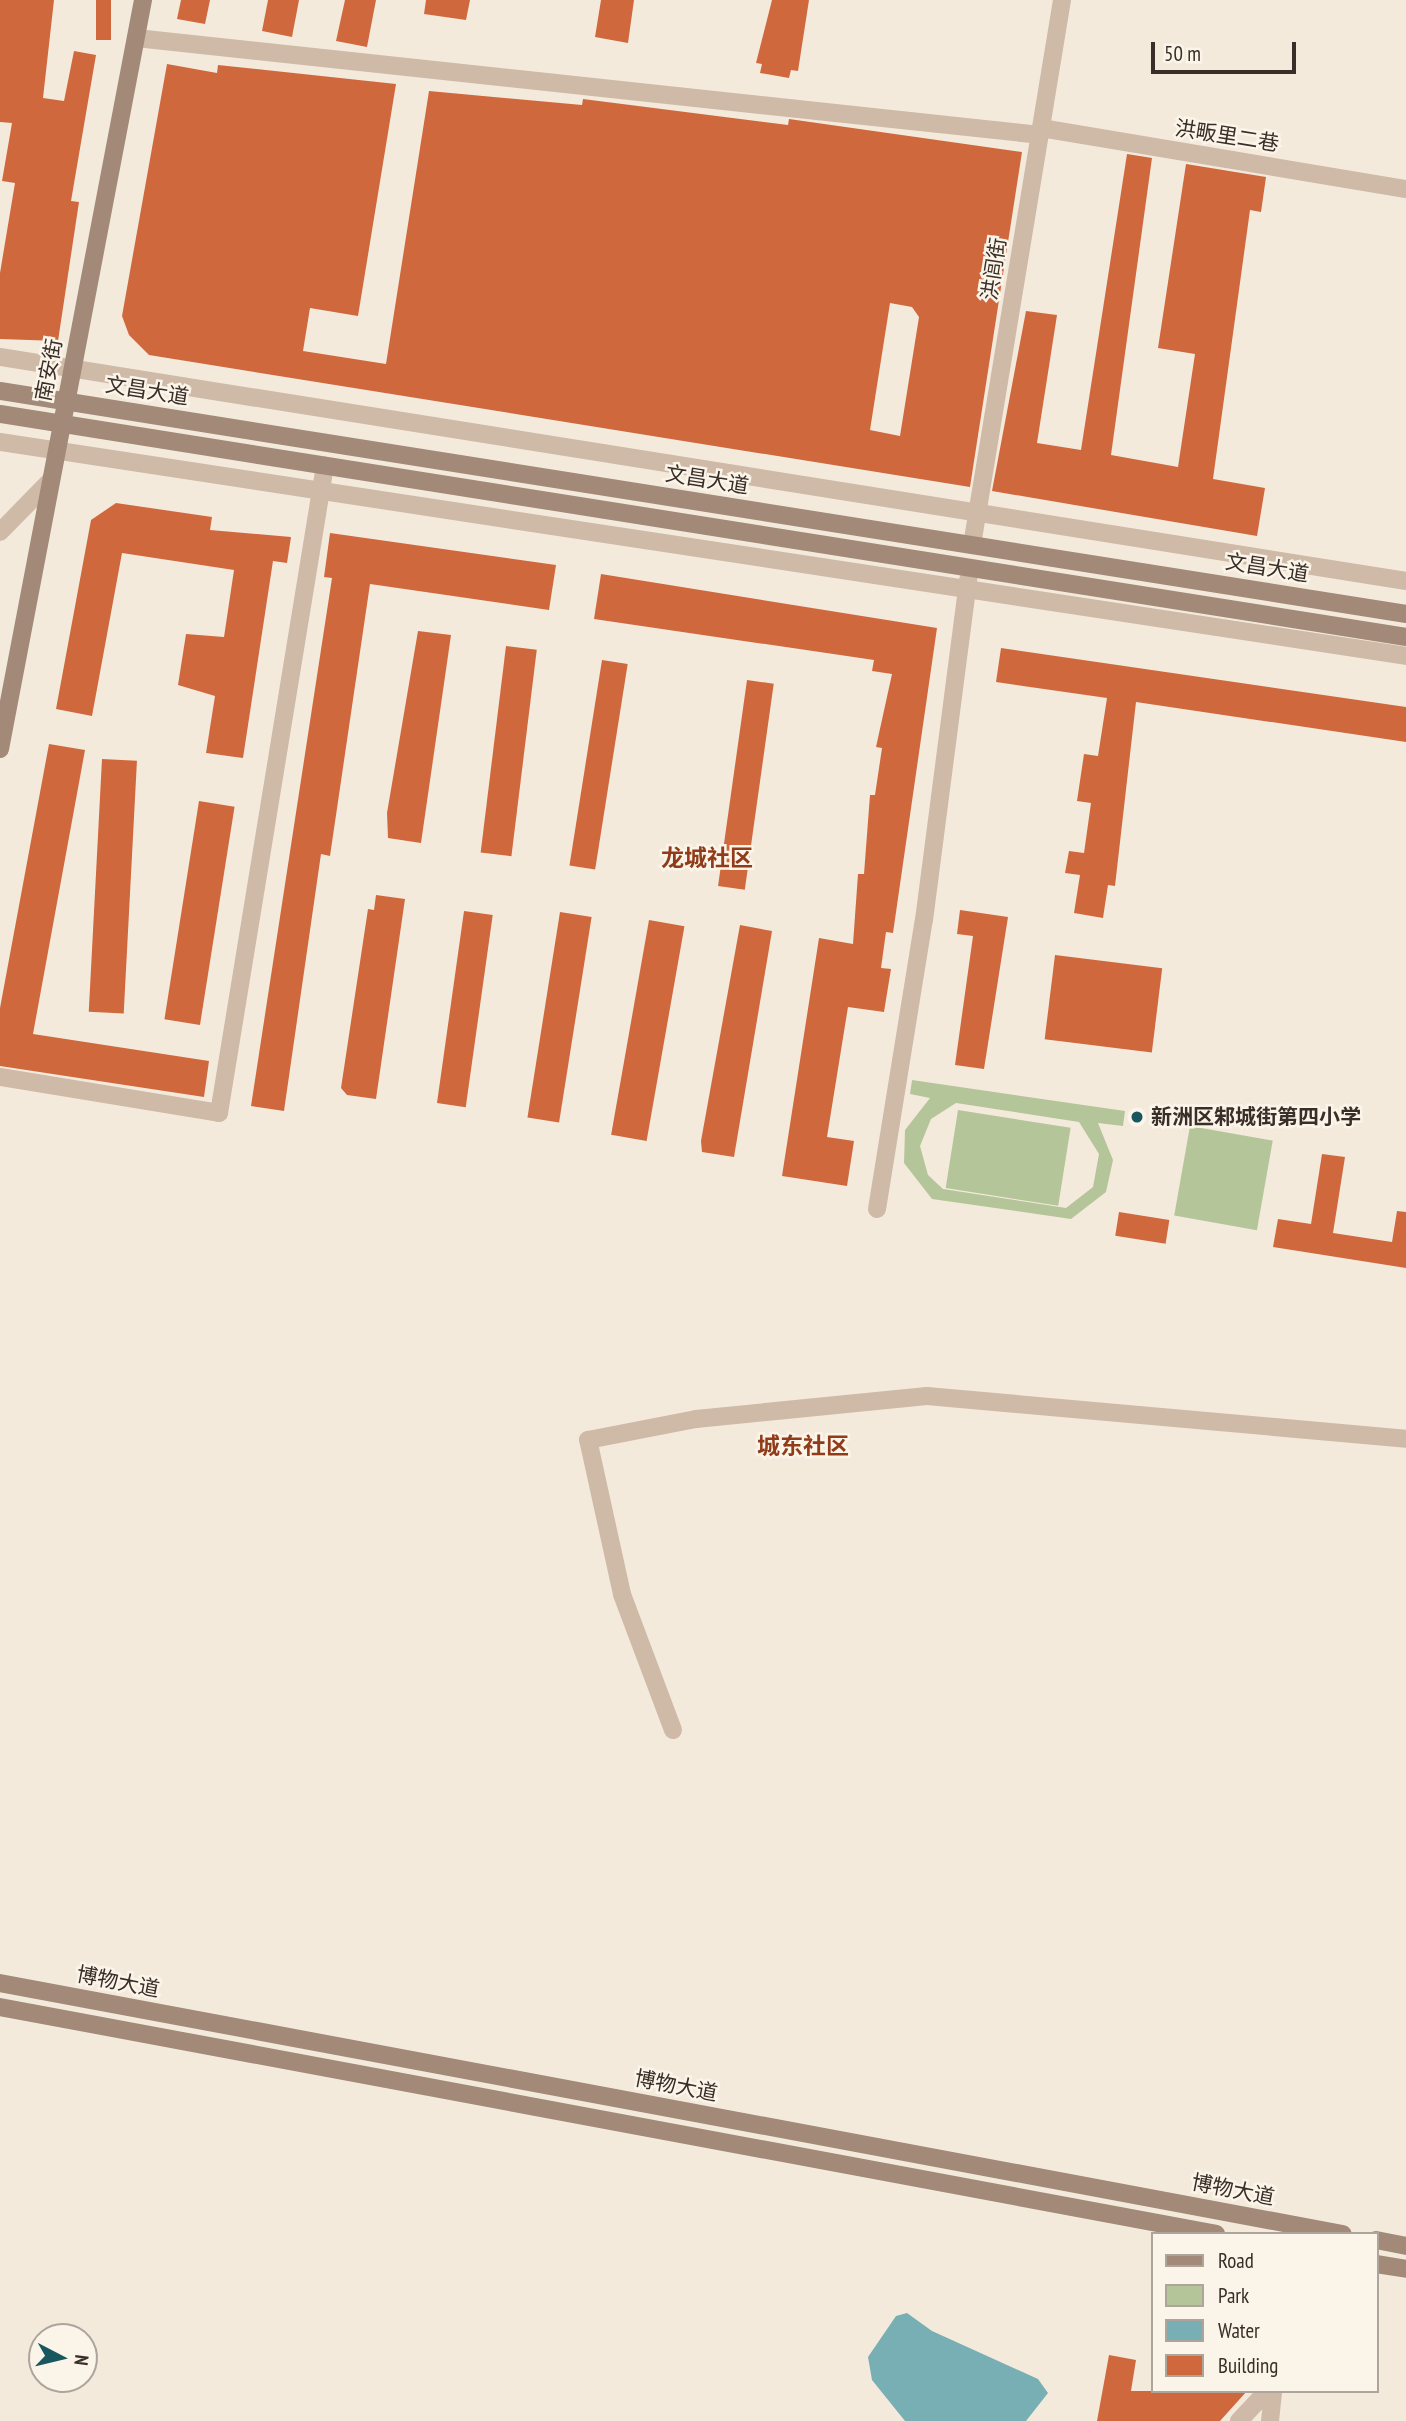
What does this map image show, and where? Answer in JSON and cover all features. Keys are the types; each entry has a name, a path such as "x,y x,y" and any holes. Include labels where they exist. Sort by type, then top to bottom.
{"main road":[{"name":"南安街","path":"0,749 143,0"},
{"name":"文昌大道","path":"0,391 1406,614"},
{"path":"0,414 1406,637"},
{"name":"博物大道","path":"0,1983 1332,2232"},
{"path":"0,2007 1205,2232"},
{"path":"1378,2240 1406,2246"},
{"path":"1378,2264 1406,2269"}],"street":[{"name":"洪闾街","path":"972,545 1062,0"},
{"name":"洪畈里二巷","path":"136,38 1040,132 1406,188"},
{"path":"0,357 1406,582"},
{"path":"0,442 321,493 1406,656"},
{"path":"0,1077 219,1112 325,466"},
{"path":"0,533 51,480"},
{"path":"877,1209 924,920 970,568"},
{"path":"673,1730 622,1594 588,1440 696,1419 927,1396 1406,1439"},
{"path":"1239,2421 1265,2393"},
{"path":"1270,2421 1273,2393"}],"green space":[{"path":"912,1080 1125,1111 1123,1126 1098,1123 1113,1160 1106,1192 1071,1219 932,1199 904,1163 905,1130 930,1098 910,1094","holes":["956,1103 1079,1122 1099,1154 1093,1187 1066,1208 943,1189 928,1175 920,1146 931,1119"]},
{"path":"958,1110 1071,1128 1058,1206 946,1188"},
{"path":"1190,1126 1273,1141 1257,1230 1174,1216"}],"water":[{"path":"907,2313 932,2331 1038,2379 1048,2393 1026,2421 905,2421 872,2380 868,2357 896,2316"}],"building":[{"path":"0,0 54,0 43,98 64,101 74,51 96,55 71,201 79,202 58,341 0,339 0,273 15,183 2,181 12,123 0,122"},
{"path":"96,0 111,0 111,40 96,40"},
{"path":"181,0 210,0 205,24 177,19"},
{"path":"268,0 299,0 292,37 262,31"},
{"path":"345,0 376,0 367,47 336,41"},
{"path":"426,0 470,0 466,20 424,14"},
{"path":"601,0 634,0 628,43 595,37"},
{"path":"772,0 809,0 798,71 791,70 789,78 760,73 762,64 756,63"},
{"path":"167,64 217,73 218,65 396,84 358,316 310,308 303,351 386,364 429,91 582,105 583,99 788,125 789,119 1022,152 970,487 149,355 129,335 122,316","holes":["890,303 912,307 919,317 900,436 870,430"]},
{"path":"1127,154 1152,158 1111,455 1178,467 1195,354 1158,348 1186,164 1266,177 1261,212 1250,210 1213,479 1265,488 1257,536 992,491 1026,311 1057,315 1037,443 1081,450"},
{"path":"116,503 212,517 210,530 291,537 287,563 273,561 243,758 206,753 215,696 178,685 186,634 224,637 234,570 122,553 92,716 56,709 91,520"},
{"path":"330,533 556,565 549,610 370,584 330,856 321,854 284,1111 251,1106 332,578 324,577"},
{"path":"601,574 937,628 893,933 886,932 881,968 891,969 884,1012 848,1007 827,1137 854,1141 847,1186 782,1176 819,938 853,944 858,874 864,874 870,795 875,795 882,748 876,747 892,674 872,671 874,660 594,619"},
{"path":"418,631 451,635 421,843 388,838 387,813"},
{"path":"506,646 537,650 511,856 481,852"},
{"path":"1001,648 1406,707 1406,742 1136,702 1115,886 1108,885 1103,918 1074,913 1080,875 1065,873 1069,851 1084,853 1091,803 1077,801 1084,754 1098,756 1107,698 996,682"},
{"path":"602,660 628,664 595,870 569,865"},
{"path":"747,680 774,684 745,890 718,886"},
{"path":"49,744 85,750 33,1034 209,1061 204,1097 0,1066 0,1008"},
{"path":"102,759 137,761 124,1013 89,1012"},
{"path":"199,801 235,807 200,1025 164,1019"},
{"path":"376,895 405,899 376,1099 347,1095 341,1088 368,909 374,910"},
{"path":"960,910 1008,917 984,1069 955,1065 973,936 957,934"},
{"path":"464,911 493,915 466,1107 437,1103"},
{"path":"560,912 592,917 559,1122 527,1117"},
{"path":"649,920 684,926 647,1141 611,1135"},
{"path":"740,925 772,931 734,1157 702,1152 701,1141"},
{"path":"1055,955 1162,968 1152,1053 1045,1039"},
{"path":"1322,1154 1345,1157 1333,1233 1392,1242 1397,1211 1406,1212 1406,1268 1273,1247 1278,1219 1311,1224"},
{"path":"1119,1212 1169,1220 1166,1244 1115,1236"},
{"path":"1109,2355 1136,2360 1131,2391 1245,2393 1220,2421 1097,2421"}],"place":[{"name":"新洲区邾城街第四小学","path":"1137,1117"}],"district":[{"name":"龙城社区","path":"707,858"},
{"name":"城东社区","path":"803,1446"}]}
